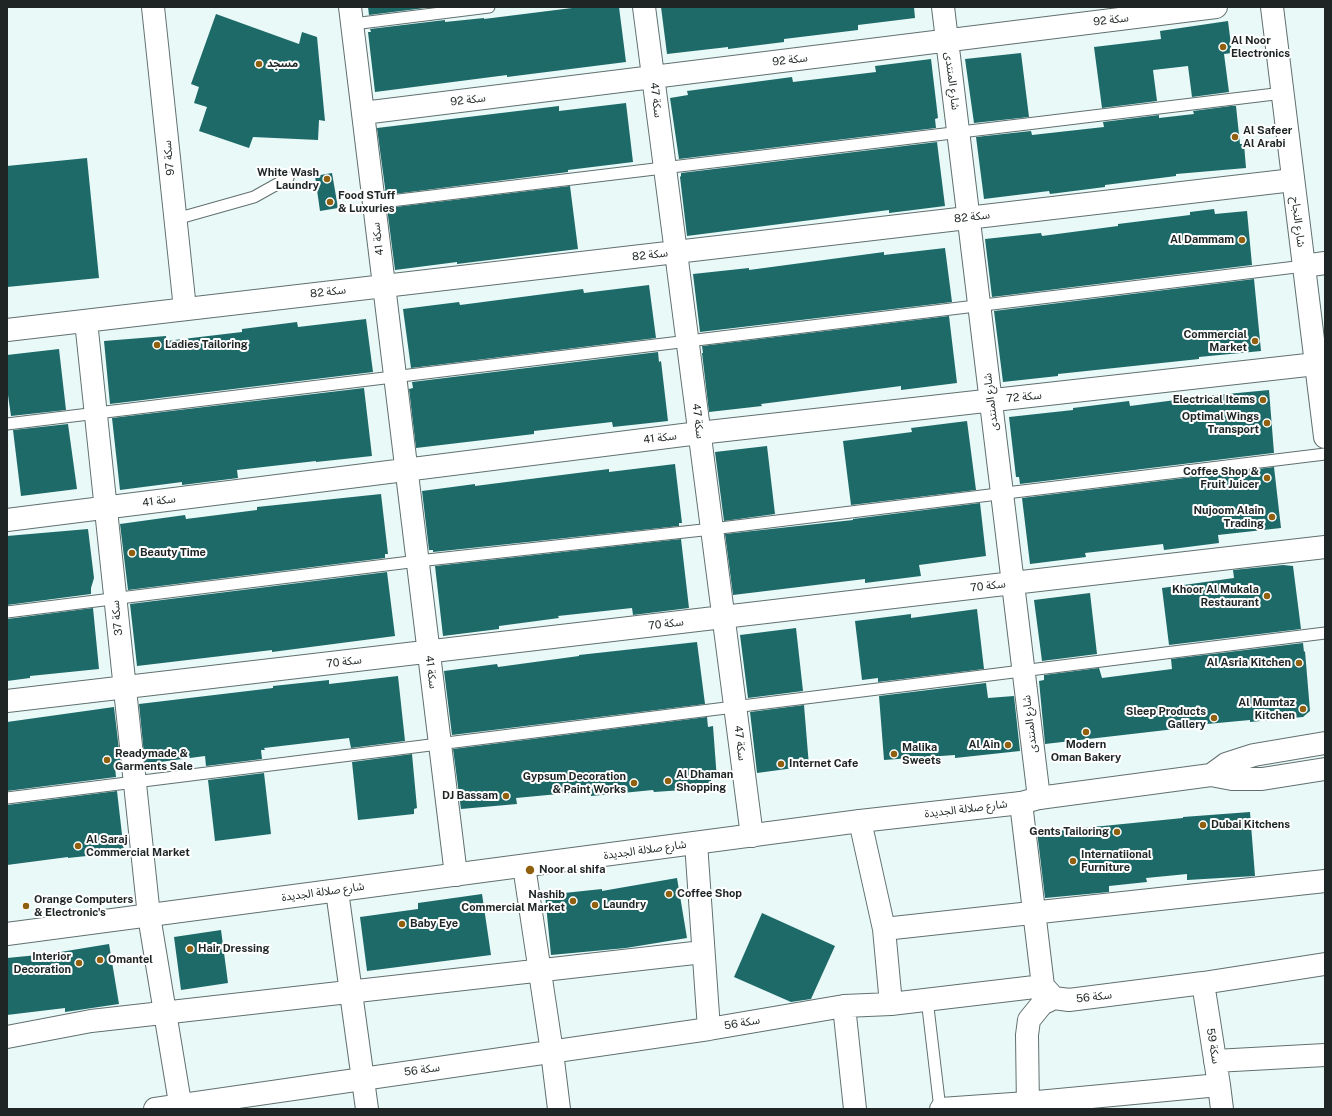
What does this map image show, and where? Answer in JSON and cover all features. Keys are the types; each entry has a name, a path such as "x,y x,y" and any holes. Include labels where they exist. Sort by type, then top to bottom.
{"street":[{"name":"سكة 97","path":"153,7 186,309"},
{"name":"سكة 47","path":"644,7 752,836"},
{"name":"شارع المنتدى","path":"943,7 1024,671 1034,913 1048,992"},
{"name":"سكة 92","path":"363,113 1216,7"},
{"name":"شارع النجاح","path":"1272,7 1304,266 1320,364 1325,437"},
{"name":"سكة 41","path":"352,15 456,875"},
{"name":"سكة 82","path":"7,330 1293,180"},
{"path":"1304,266 1325,263"},
{"name":"سكة 37","path":"86,321 149,916 181,1107"},
{"name":"سكة 72","path":"699,433 1320,364"},
{"name":"سكة 41","path":"7,520 699,433"},
{"name":"سكة 70","path":"7,701 1325,547"},
{"path":"1315,744 1325,733"},
{"name":"شارع صلالة الجديدة","path":"1211,775 1226,764 1254,755 1315,744"},
{"name":"شارع صلالة الجديدة","path":"7,934 1211,775 1232,779 1262,779 1319,773"},
{"path":"860,821 884,929 891,1004"},
{"path":"696,843 708,1029"},
{"path":"524,866 559,1109"},
{"path":"884,929 1325,881"},
{"path":"337,891 367,1109"},
{"path":"7,1037 91,1021 704,952"},
{"name":"سكة 56","path":"155,1109 181,1107 708,1029 844,1006 891,1004 927,999 1048,992 1069,1000 1202,983 1325,964"},
{"name":"سكة 59","path":"1202,983 1222,1109"},
{"path":"1028,1106 1027,1035 1029,1020 1042,1004 1048,992"},
{"path":"844,1006 855,1109"},
{"path":"1215,1061 1325,1055"},
{"path":"940,1109 1028,1106 1219,1085"}],"lane":[{"path":"352,15 489,7"},
{"path":"374,203 1282,93"},
{"path":"176,219 254,197 288,178"},
{"path":"7,424 1304,266"},
{"path":"7,612 418,561 712,529 1325,454"},
{"path":"7,798 1325,633"},
{"path":"927,999 940,1109"}],"building":[{"path":"368,7 433,7 369,15"},
{"path":"580,7 619,7 626,62 507,77 507,75 375,92 368,32 371,32 370,29 445,20 445,22 484,19"},
{"path":"661,7 914,7 915,18 858,25 858,30 784,39 784,42 728,49 728,47 667,54"},
{"name":"مسجد","path":"216,14 299,44 302,32 317,37 325,121 319,120 318,140 253,137 249,148 199,131 207,107 194,103 199,87 191,84"},
{"path":"1228,21 1232,53 1224,54 1229,92 1192,97 1188,66 1153,70 1157,101 1102,108 1094,47 1161,39 1160,31"},
{"path":"1021,53 1029,117 974,123 965,59"},
{"path":"931,59 938,118 935,119 936,128 679,159 670,98 688,95 687,91 792,77 793,82 876,72 875,66"},
{"path":"626,103 633,162 568,170 568,172 386,195 377,128 559,106 559,111"},
{"path":"1236,106 1240,144 1244,144 1246,168 1176,174 1176,176 1050,194 1049,191 984,199 976,137 1031,131 1032,135 1104,127 1103,122 1159,115 1159,118 1194,114 1193,111"},
{"path":"937,142 945,206 889,213 889,210 687,236 680,177 681,173"},
{"path":"87,158 99,278 7,287 7,166"},
{"path":"332,173 338,208 320,211 315,176"},
{"path":"570,186 578,249 395,270 387,208"},
{"path":"1214,209 1215,214 1247,211 1252,265 992,297 985,239 1041,233 1042,236 1118,226 1118,224 1190,215 1190,212"},
{"path":"945,248 952,302 700,332 693,274 749,268 749,270 884,252 884,255"},
{"path":"1254,279 1261,351 1199,357 1199,359 1058,374 1058,376 1003,382 994,311"},
{"path":"649,285 656,338 411,368 403,309 459,302 460,305 583,289 584,293"},
{"path":"949,316 957,383 901,390 901,386 709,412 702,346"},
{"path":"366,319 373,372 110,404 104,341 166,336 166,341 242,332 242,329 297,322 298,327"},
{"path":"59,349 66,410 11,416 7,388 7,355"},
{"path":"658,352 659,362 661,361 668,421 613,427 612,422 534,431 534,434 416,448 409,389 413,388 412,382"},
{"path":"364,388 372,456 237,470 238,478 182,485 182,482 120,490 112,418"},
{"path":"1269,390 1274,453 1020,484 1019,477 1016,477 1009,417 1073,410 1073,408 1129,401 1130,406 1206,396"},
{"path":"967,421 976,490 851,505 843,441 912,432 911,428"},
{"path":"68,424 77,489 21,496 13,430"},
{"path":"767,446 775,514 724,521 715,452"},
{"path":"675,464 682,523 679,523 679,526 433,552 433,550 429,550 422,491 475,484 475,486 609,469 609,472"},
{"path":"1274,467 1281,528 1218,535 1219,543 1164,550 1163,544 1085,553 1086,557 1030,564 1022,498"},
{"path":"381,494 388,554 385,554 385,558 128,590 120,524 185,515 186,519 257,510 257,507"},
{"path":"980,503 986,556 919,565 921,576 865,583 865,579 733,595 725,534 853,520"},
{"path":"88,529 94,578 91,594 7,605 7,536"},
{"path":"681,539 689,608 633,615 632,608 558,616 559,618 499,626 499,629 443,636 435,566"},
{"path":"1283,565 1293,566 1301,629 1169,645 1162,588 1234,578 1233,570"},
{"path":"387,572 395,636 272,652 272,650 137,666 130,604"},
{"path":"1090,593 1097,654 1042,661 1034,600"},
{"path":"93,608 99,669 30,676 30,678 7,681 7,619"},
{"path":"977,609 984,669 878,682 878,678 862,680 855,621 911,614 911,618"},
{"path":"796,628 803,691 748,698 740,635"},
{"path":"697,642 705,704 452,735 444,671 497,664 498,667 579,655"},
{"path":"1303,643 1310,711 1303,717 1175,727 1175,729 1045,744 1039,681 1044,680 1044,675 1099,668 1102,678 1172,669 1171,659"},
{"path":"398,676 405,741 351,748 349,738 264,748 265,750 261,750 262,759 206,766 205,756 145,764 139,704 273,688 273,686 329,680 329,684"},
{"path":"986,683 988,698 1014,696 1020,751 955,758 955,755 884,760 879,696"},
{"path":"804,705 809,766 757,773 750,712"},
{"path":"114,707 121,767 115,767 116,777 7,791 7,722"},
{"path":"707,717 708,727 713,726 717,780 711,780 712,788 654,792 653,790 591,796 590,791 516,798 517,804 461,809 453,749"},
{"path":"412,754 417,808 414,809 414,814 358,820 352,762"},
{"path":"264,773 271,834 215,841 208,780"},
{"path":"117,791 124,852 68,857 7,865 7,805"},
{"path":"1250,812 1255,876 1187,880 1187,874 1146,878 1147,882 1109,886 1109,892 1045,898 1037,831"},
{"path":"677,878 687,938 626,948 551,955 545,895 602,889 602,891"},
{"path":"482,894 491,955 367,971 360,917 418,909 418,903"},
{"path":"762,913 835,946 811,999 791,1002 734,977"},
{"path":"221,930 228,983 181,990 174,937"},
{"path":"109,944 119,1004 65,1012 65,1008 7,1015 7,958 48,954"}],"place":[{"name":"Al Noor Electronics","path":"1223,47"},
{"name":"مسجد","path":"259,64"},
{"name":"Al Safeer Al Arabi","path":"1235,137"},
{"name":"White Wash Laundry","path":"327,179"},
{"name":"Food STuff & Luxuries","path":"330,202"},
{"name":"Al Dammam","path":"1242,240"},
{"name":"Commercial Market","path":"1255,341"},
{"name":"Ladies Tailoring","path":"157,345"},
{"name":"Electrical Items","path":"1263,400"},
{"name":"Optimal Wings Transport","path":"1267,423"},
{"name":"Coffee Shop & Fruit Juicer","path":"1267,478"},
{"name":"Nujoom Alain Trading","path":"1272,517"},
{"name":"Beauty Time","path":"132,553"},
{"name":"Khoor Al Mukala Restaurant","path":"1267,596"},
{"name":"Al Asria Kitchen","path":"1299,663"},
{"name":"Al Mumtaz Kitchen","path":"1303,709"},
{"name":"Sleep Products Gallery","path":"1214,718"},
{"name":"Modern Oman Bakery","path":"1086,732"},
{"name":"Al Ain","path":"1008,745"},
{"name":"Malika Sweets","path":"894,754"},
{"name":"Readymade & Garments Sale","path":"107,760"},
{"name":"Internet Cafe","path":"781,764"},
{"name":"Al Dhaman Shopping","path":"668,781"},
{"name":"Gypsum Decoration & Paint Works","path":"634,783"},
{"name":"DJ Bassam","path":"506,796"},
{"name":"Dubai Kitchens","path":"1203,825"},
{"name":"Gents Tailoring","path":"1117,832"},
{"name":"Al Saraj Commercial Market","path":"78,846"},
{"name":"Internatiional Furniture","path":"1073,861"},
{"name":"Noor al shifa","path":"530,870"},
{"name":"Coffee Shop","path":"669,894"},
{"name":"Nashib Commercial Market","path":"573,901"},
{"name":"Laundry","path":"595,905"},
{"name":"Orange Computers & Electronic's","path":"26,906"},
{"name":"Baby Eye","path":"402,924"},
{"name":"Hair Dressing","path":"190,949"},
{"name":"Omantel","path":"100,960"},
{"name":"Interior Decoration","path":"79,963"}]}
